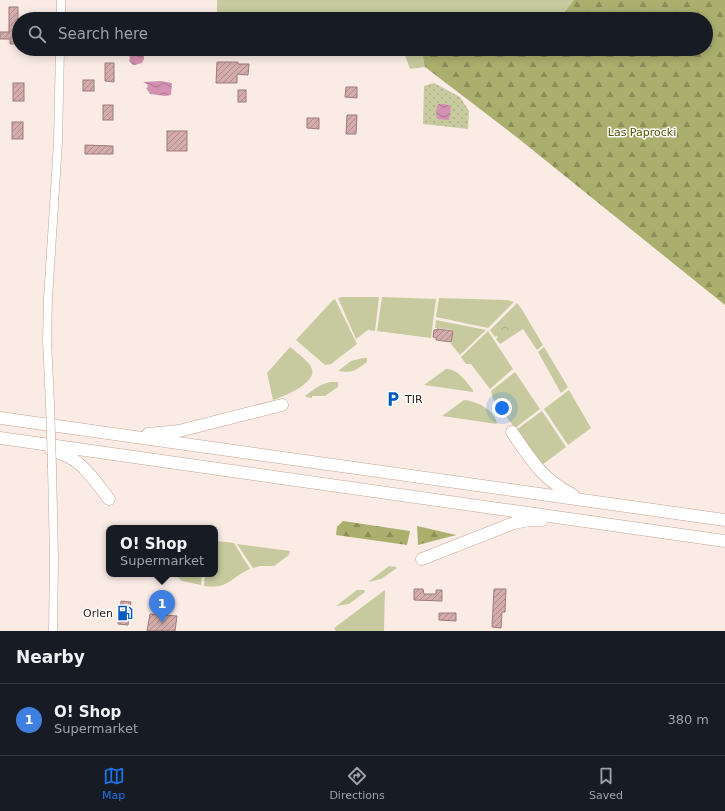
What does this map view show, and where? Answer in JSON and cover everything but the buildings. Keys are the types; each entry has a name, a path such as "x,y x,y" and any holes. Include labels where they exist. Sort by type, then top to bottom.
{"highway":[{"path":"125,436 179,431 282,405"},
{"path":"0,418 725,520"},
{"path":"512,432 534,466 542,474 558,487 581,499"},
{"path":"0,438 586,520 725,541"},
{"path":"31,443 69,457 79,464 87,471 109,499"},
{"path":"422,559 514,523 528,520 586,520"}],"street":[{"path":"61,0 61,12"},
{"path":"53,631 54,558 47,340 48,300 58,142 60,56"}],"green space":[{"path":"217,0 574,0 565,12 217,12"},
{"name":"Las Paprocki","path":"574,0 725,0 725,305 519,139 425,67 423,56 713,56 713,12 565,12"},
{"path":"405,56 422,56 425,67 410,69"},
{"path":"434,83 460,97 469,111 468,129 423,124 424,86"},
{"path":"379,297 375,331 368,330 356,339 338,298"},
{"path":"382,297 436,299 431,338 377,331"},
{"path":"439,298 507,300 514,302 488,328 436,317"},
{"path":"335,299 357,344 331,364 325,365 296,340"},
{"path":"517,303 543,345 537,350 523,329 500,344 496,339 498,337 501,341 497,335 495,337 490,330"},
{"path":"436,320 486,330 460,355 451,344 453,330 435,328"},
{"path":"510,320 517,331 501,342 494,331"},
{"path":"488,331 513,369 490,389 471,364 466,364 461,357"},
{"path":"290,347 309,363 312,369 312,374 309,379 298,389 273,400 267,373"},
{"path":"544,347 568,387 561,393 538,352"},
{"path":"367,358 367,362 356,369 347,372 338,371 351,361"},
{"path":"446,369 458,373 468,383 473,392 424,385"},
{"path":"515,372 540,409 515,428 493,399 491,391"},
{"path":"330,382 338,382 338,387 325,396 312,396 312,398 305,396 314,389"},
{"path":"569,390 591,428 568,445 544,409"},
{"path":"464,400 480,404 485,407 493,414 497,424 442,416"},
{"path":"542,411 566,447 542,465 516,430"},
{"path":"343,521 410,531 407,545 336,535 337,527"},
{"path":"417,526 456,535 418,545"},
{"path":"218,541 234,543 250,569 229,582 219,586 204,586 205,577 218,577"},
{"path":"237,544 290,551 289,555 274,566 260,566 253,568"},
{"path":"389,566 397,568 381,579 368,582"},
{"path":"177,577 202,577 201,585 182,581"},
{"path":"357,590 364,590 365,592 349,604 336,606"},
{"path":"385,590 384,631 336,631 334,628"}],"water":[{"path":"129,56 144,56 142,63 135,65 129,61"},
{"path":"161,81 172,83 171,95 165,96 150,94 146,88 148,87 147,84 143,82"},
{"path":"438,104 451,106 449,120 437,119 436,111"}],"place":[{"name":"TIR","path":"393,399"},
{"name":"Orlen","path":"125,613"},
{"name":"O! Shop","path":"162,623"}]}
